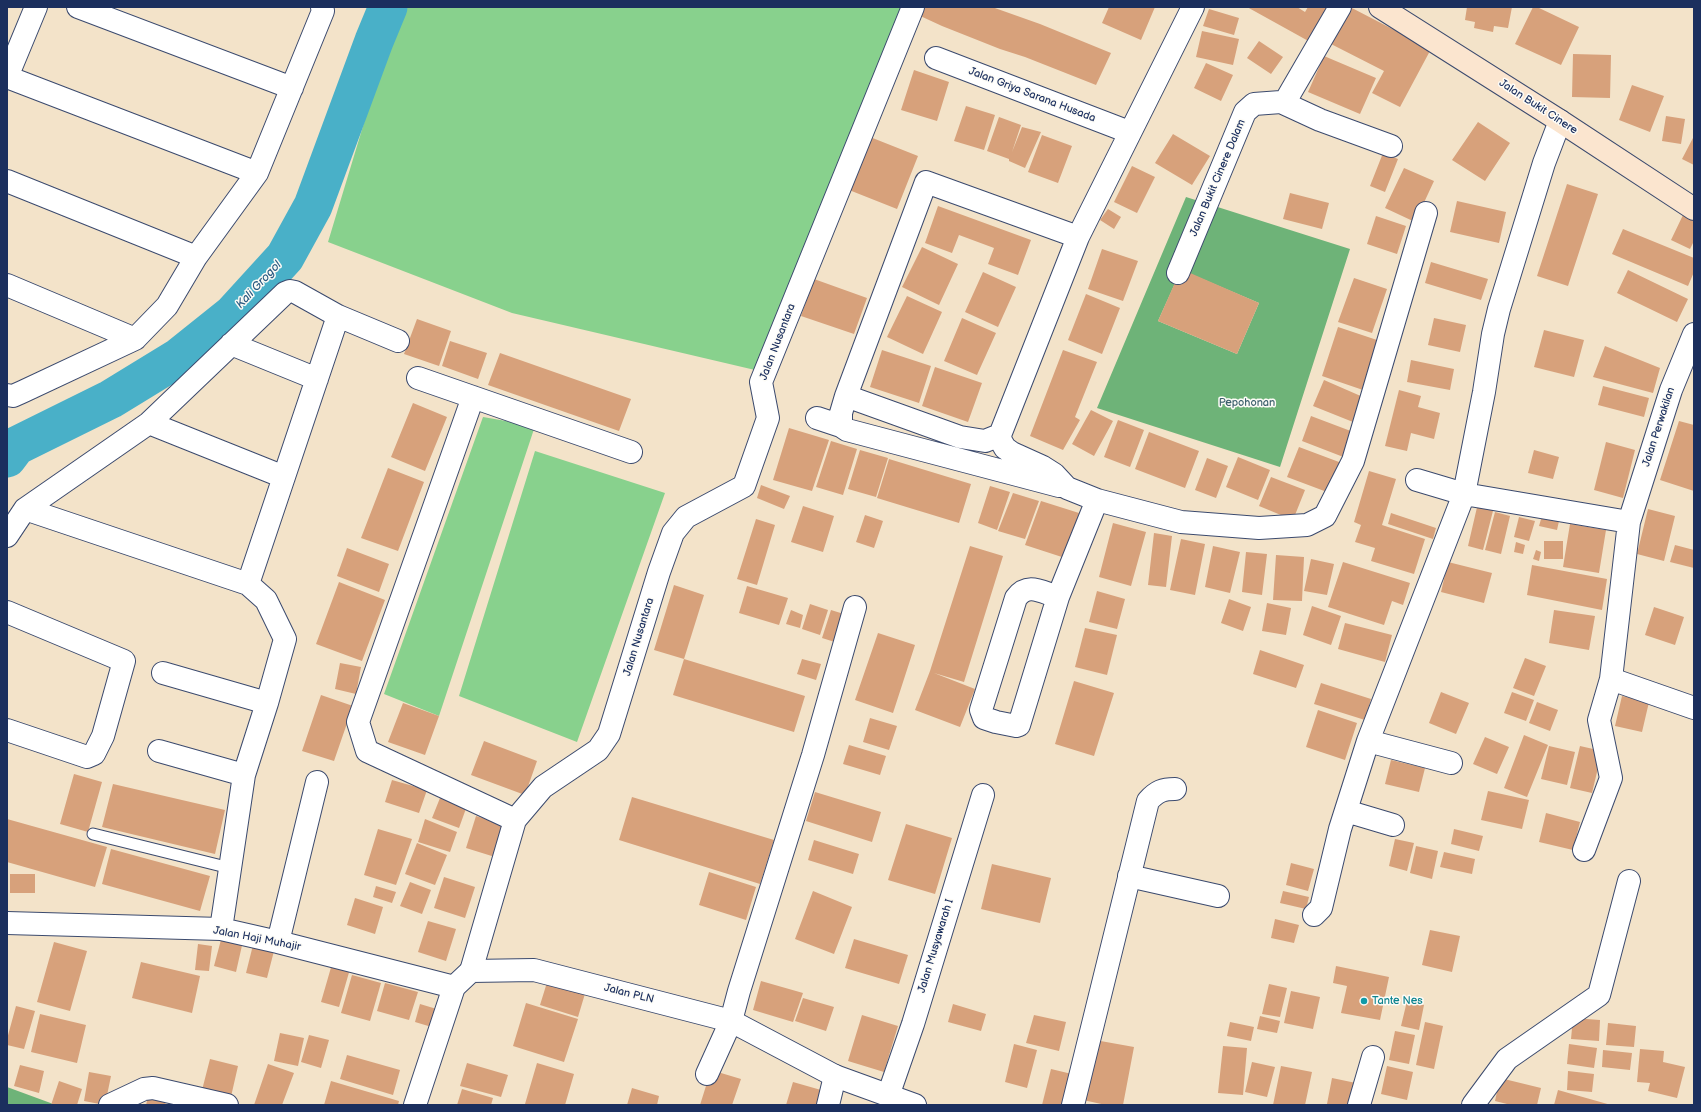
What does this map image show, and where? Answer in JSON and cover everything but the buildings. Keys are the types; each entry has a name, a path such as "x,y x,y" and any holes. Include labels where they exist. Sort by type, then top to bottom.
{"main road":[{"name":"Jalan Bukit Cinere","path":"1380,7 1560,121 1694,209"}],"street":[{"path":"36,7 7,77 257,173"},
{"path":"78,7 292,88"},
{"path":"7,395 13,396 135,339 167,306 196,257 257,173 323,11 322,7"},
{"name":"Jalan Nusantara","path":"515,820 543,787 598,750 609,734 659,572 673,533 686,518 744,486 768,418 762,382 913,7"},
{"path":"971,462 992,438 1078,237 1129,132 1193,7"},
{"path":"1281,102 1286,100 1340,7"},
{"name":"Jalan Griya Sarana Husada","path":"936,58 1129,132"},
{"path":"1281,102 1320,120 1390,146"},
{"name":"Jalan Bukit Cinere Dalam","path":"1178,273 1245,112 1254,104 1281,102"},
{"path":"1314,915 1321,908 1346,811 1368,741 1464,494 1499,309 1544,164 1560,121"},
{"path":"7,182 196,257"},
{"path":"841,426 841,413 846,396 926,182 1078,237"},
{"path":"817,418 841,426 847,430 1067,488 1097,500 1181,522 1259,528 1307,525 1325,516 1353,461 1426,213"},
{"path":"7,285 135,339"},
{"path":"7,536 25,509 149,423 285,293 290,291 338,316 398,341"},
{"path":"248,584 338,316"},
{"name":"Jalan Perwakilan","path":"1584,850 1611,778 1599,720 1611,679 1629,522 1671,390 1694,334"},
{"path":"231,344 317,379"},
{"path":"418,378 631,452"},
{"path":"846,396 960,437 992,438 1001,441 1005,448 1012,453 1043,467 1054,474 1067,488"},
{"path":"415,1105 454,987 471,971 515,820 367,751 358,722 473,397"},
{"path":"149,423 284,477"},
{"path":"1417,480 1464,494 1629,522"},
{"path":"1058,597 1029,588 1024,590 1016,598 981,710 984,718 1016,726 1019,725 1058,597 1097,500"},
{"path":"25,509 248,584 266,600 285,639 244,776 221,929"},
{"path":"707,1074 731,1021 813,755 855,607"},
{"path":"7,612 124,661 103,736 94,754 87,757 79,755 7,730"},
{"path":"163,673 267,703"},
{"path":"1611,679 1694,708"},
{"path":"1368,741 1451,763"},
{"path":"159,751 244,776"},
{"path":"278,942 317,782"},
{"path":"1073,1105 1148,801 1154,794 1163,789 1175,789"},
{"name":"Jalan Musyawarah I","path":"888,1096 913,1024 983,795"},
{"path":"1346,811 1393,825"},
{"path":"1129,876 1218,896"},
{"path":"1473,1105 1507,1059 1598,995 1630,881"},
{"name":"Jalan Haji Muhajir","path":"7,923 221,929 454,987"},
{"name":"Jalan PLN","path":"471,971 534,970 731,1021 835,1076 916,1105"},
{"path":"1359,1105 1373,1057"},
{"path":"828,1105 835,1076"},
{"path":"110,1105 144,1089 153,1088 227,1105"}],"lane":[{"path":"93,834 230,868"}],"green space":[{"path":"399,7 908,7 755,370 512,313 328,242"},
{"name":"Pepohonan","path":"1186,197 1350,249 1280,467 1097,408","holes":["1181,270 1259,303 1237,354 1158,321"]},
{"path":"483,417 535,426 439,716 384,694"},
{"path":"535,451 665,493 577,742 459,696"},
{"path":"7,1087 56,1105 7,1105"}],"waterway":[{"name":"Kali Grogol","path":"7,458 16,446 111,399 178,358 233,314 285,257 313,206 388,7"}],"place":[{"name":"Tante Nes","path":"1364,1001"}]}
